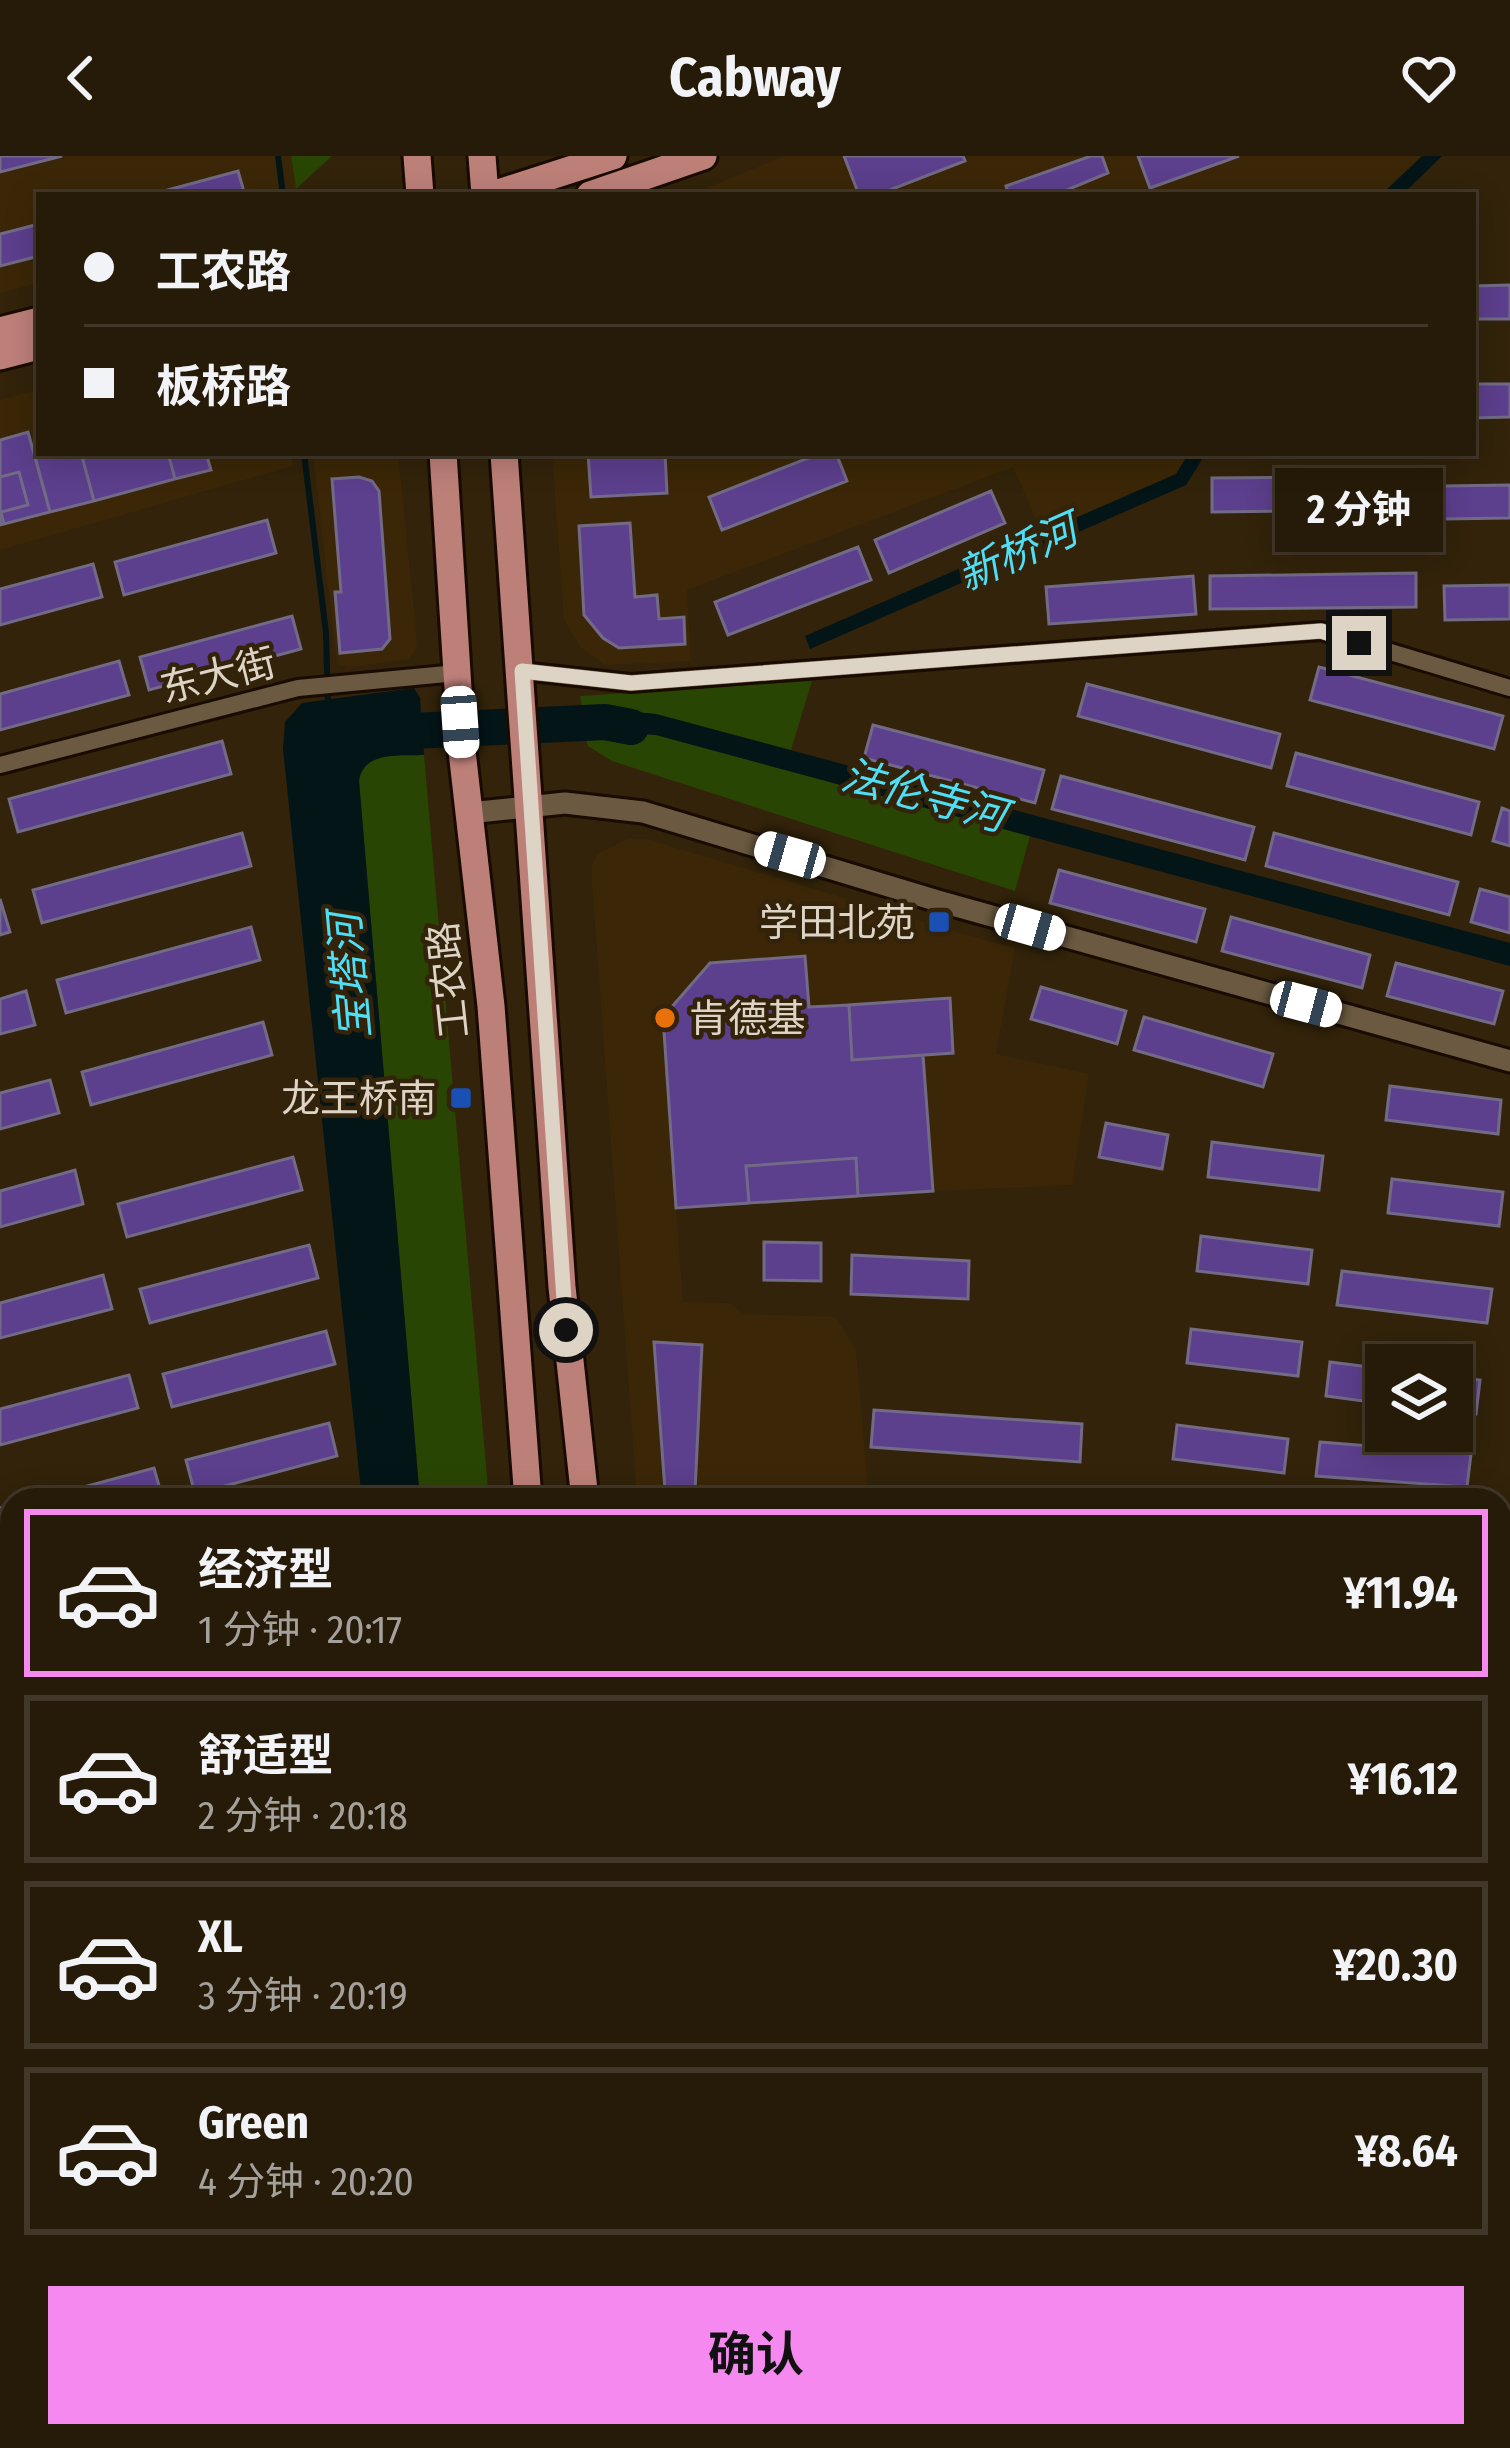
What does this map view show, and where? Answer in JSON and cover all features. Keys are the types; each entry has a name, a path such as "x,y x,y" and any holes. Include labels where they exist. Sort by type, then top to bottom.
{"main road":[{"path":"417,156 419,192"},
{"path":"482,156 488,192"},
{"path":"499,192 613,156"},
{"path":"599,192 703,156"},
{"path":"0,331 36,322"},
{"path":"0,356 36,347"},
{"name":"工农路","path":"443,456 462,751 491,1006 527,1488"},
{"path":"505,456 562,1287 584,1488"}],"street":[{"path":"522,684 631,683 1321,631 1510,688"},
{"name":"东大街","path":"0,766 298,688 457,682"},
{"path":"469,813 565,803 643,812 938,901 1510,1061"}],"shaded area":[{"path":"0,156 291,156 293,192 36,192 36,284 0,293"},
{"path":"785,156 1422,156 1384,192 696,192"},
{"path":"36,390 36,456 291,456 293,466 0,550 0,400"},
{"path":"313,456 398,456 417,647 409,659 349,667 337,664"},
{"path":"552,456 1187,456 1176,474 1042,533 1013,467 687,590 691,661 605,665 581,648 564,620"},
{"path":"628,839 646,839 1015,949 996,1054 1089,1074 1072,1185 933,1191 746,1167 749,1203 676,1208 683,1302 730,1303 744,1314 836,1317 856,1350 868,1488 636,1488 591,869 597,854"}],"green space":[{"path":"291,156 332,156 296,189"},
{"path":"812,681 791,750 656,714 582,707 580,696"},
{"path":"583,730 656,735 1030,836 1015,891 612,761 588,746"},
{"path":"424,755 488,1488 419,1488 359,781 367,764 394,756"}],"water":[{"path":"1422,156 1442,156 1405,192 1384,192"},
{"name":"新桥河","path":"1187,456 1204,456 1186,485 810,649 805,636 1176,474"},
{"path":"414,688 420,698 424,755 375,760 367,764 359,781 419,1488 361,1488 283,749 285,722 302,703"},
{"path":"582,707 656,714 1510,943 1510,966 656,735 583,729"}],"building":[{"path":"0,156 62,156 0,172"},
{"path":"844,156 963,156 965,161 885,192 858,192"},
{"path":"1091,156 1102,156 1108,173 1062,192 1008,192 1006,186"},
{"path":"1138,156 1239,156 1150,188"},
{"path":"238,171 244,192 160,192"},
{"path":"36,225 36,257 0,266 0,234"},
{"path":"1510,285 1510,319 1476,319 1476,286"},
{"path":"1476,384 1510,384 1510,417 1476,418"},
{"path":"28,432 50,512 4,524 1,512 28,505 19,472 0,477 0,440"},
{"path":"34,453 82,456 94,501 50,512"},
{"path":"82,456 169,456 175,479 94,501"},
{"path":"169,456 207,456 211,470 175,479"},
{"path":"588,456 665,456 667,493 591,497"},
{"path":"813,456 837,456 847,481 722,530 709,497"},
{"path":"19,472 28,505 1,512 4,524 0,525 0,477"},
{"path":"1417,476 1418,509 1212,512 1212,478"},
{"path":"332,479 372,481 379,491 390,639 382,649 340,653 335,592 341,592"},
{"path":"1510,485 1510,518 1444,519 1444,486"},
{"path":"991,491 1005,523 889,573 875,540"},
{"path":"267,520 276,553 124,595 115,562"},
{"path":"630,523 635,597 657,595 659,619 684,617 685,644 619,648 603,638 584,615 579,526"},
{"path":"858,547 871,580 728,635 715,602"},
{"path":"93,564 102,597 0,625 0,589"},
{"path":"1416,573 1416,607 1210,609 1210,576"},
{"path":"1193,576 1196,614 1049,624 1046,587"},
{"path":"1510,585 1510,619 1445,620 1444,586"},
{"path":"292,616 301,649 149,690 140,657"},
{"path":"119,661 129,695 0,730 0,694"},
{"path":"1319,667 1503,716 1494,749 1310,700"},
{"path":"1087,684 1280,734 1271,768 1078,716"},
{"path":"873,725 1044,770 1035,803 864,758"},
{"path":"222,741 231,774 18,832 9,799"},
{"path":"1296,753 1479,802 1471,835 1287,786"},
{"path":"1061,776 1254,827 1245,860 1052,809"},
{"path":"1502,808 1510,811 1510,846 1493,841"},
{"path":"242,833 251,866 42,923 33,890"},
{"path":"1274,833 1458,882 1449,915 1266,866"},
{"path":"1059,870 1205,909 1196,942 1050,903"},
{"path":"1480,889 1510,897 1510,933 1471,922"},
{"path":"0,899 10,932 0,935"},
{"path":"1231,917 1370,955 1362,988 1222,951"},
{"path":"251,927 260,960 66,1013 57,980"},
{"path":"805,956 809,1007 849,1005 852,1060 923,1055 933,1191 858,1196 856,1158 746,1166 749,1203 676,1208 663,1017 710,963"},
{"path":"1396,963 1503,991 1494,1024 1387,996"},
{"path":"1041,987 1126,1011 1117,1044 1031,1019"},
{"path":"26,991 35,1025 0,1034 0,999"},
{"path":"950,998 953,1053 852,1060 849,1005"},
{"path":"1144,1017 1273,1054 1263,1087 1134,1050"},
{"path":"263,1022 272,1055 91,1105 82,1072"},
{"path":"50,1080 59,1113 0,1129 0,1093"},
{"path":"1390,1086 1501,1100 1498,1134 1386,1120"},
{"path":"1106,1123 1168,1135 1162,1169 1099,1157"},
{"path":"1212,1142 1323,1156 1319,1190 1208,1177"},
{"path":"293,1157 302,1190 127,1237 118,1204"},
{"path":"856,1158 858,1196 749,1203 746,1166"},
{"path":"75,1170 83,1204 0,1227 0,1191"},
{"path":"1392,1179 1503,1192 1499,1226 1388,1213"},
{"path":"1201,1236 1312,1250 1308,1284 1197,1271"},
{"path":"764,1242 821,1243 821,1281 764,1280"},
{"path":"309,1245 318,1278 150,1323 140,1289"},
{"path":"852,1255 969,1261 968,1299 851,1294"},
{"path":"1342,1271 1492,1289 1487,1323 1337,1305"},
{"path":"103,1275 112,1309 0,1338 0,1303"},
{"path":"1191,1329 1302,1342 1298,1376 1187,1363"},
{"path":"326,1331 335,1364 172,1407 163,1374"},
{"path":"654,1342 702,1345 695,1488 665,1488"},
{"path":"1330,1362 1365,1366 1365,1401 1326,1396"},
{"path":"129,1375 138,1408 0,1445 0,1409"},
{"path":"1473,1379 1480,1380 1473,1414"},
{"path":"874,1410 1082,1424 1080,1462 871,1447"},
{"path":"329,1423 337,1456 217,1488 193,1488 186,1460"},
{"path":"1177,1425 1288,1439 1284,1473 1173,1459"},
{"path":"1320,1442 1365,1446 1365,1452 1471,1454 1467,1487 1316,1476"},
{"path":"154,1468 160,1488 80,1488"}],"waterway":[{"name":"宝塔河","path":"278,156 283,192"},
{"name":"宝塔河","path":"304,456 326,633 328,705"},
{"name":"法伦寺河","path":"376,737 390,732 605,722 631,727"}],"place":[{"name":"学田北苑","path":"939,922"},
{"name":"肯德基","path":"665,1018"},
{"name":"龙王桥南","path":"461,1098"}],"route":[{"path":"566,1330 522,671 631,683 1321,631 1359,643"}]}
